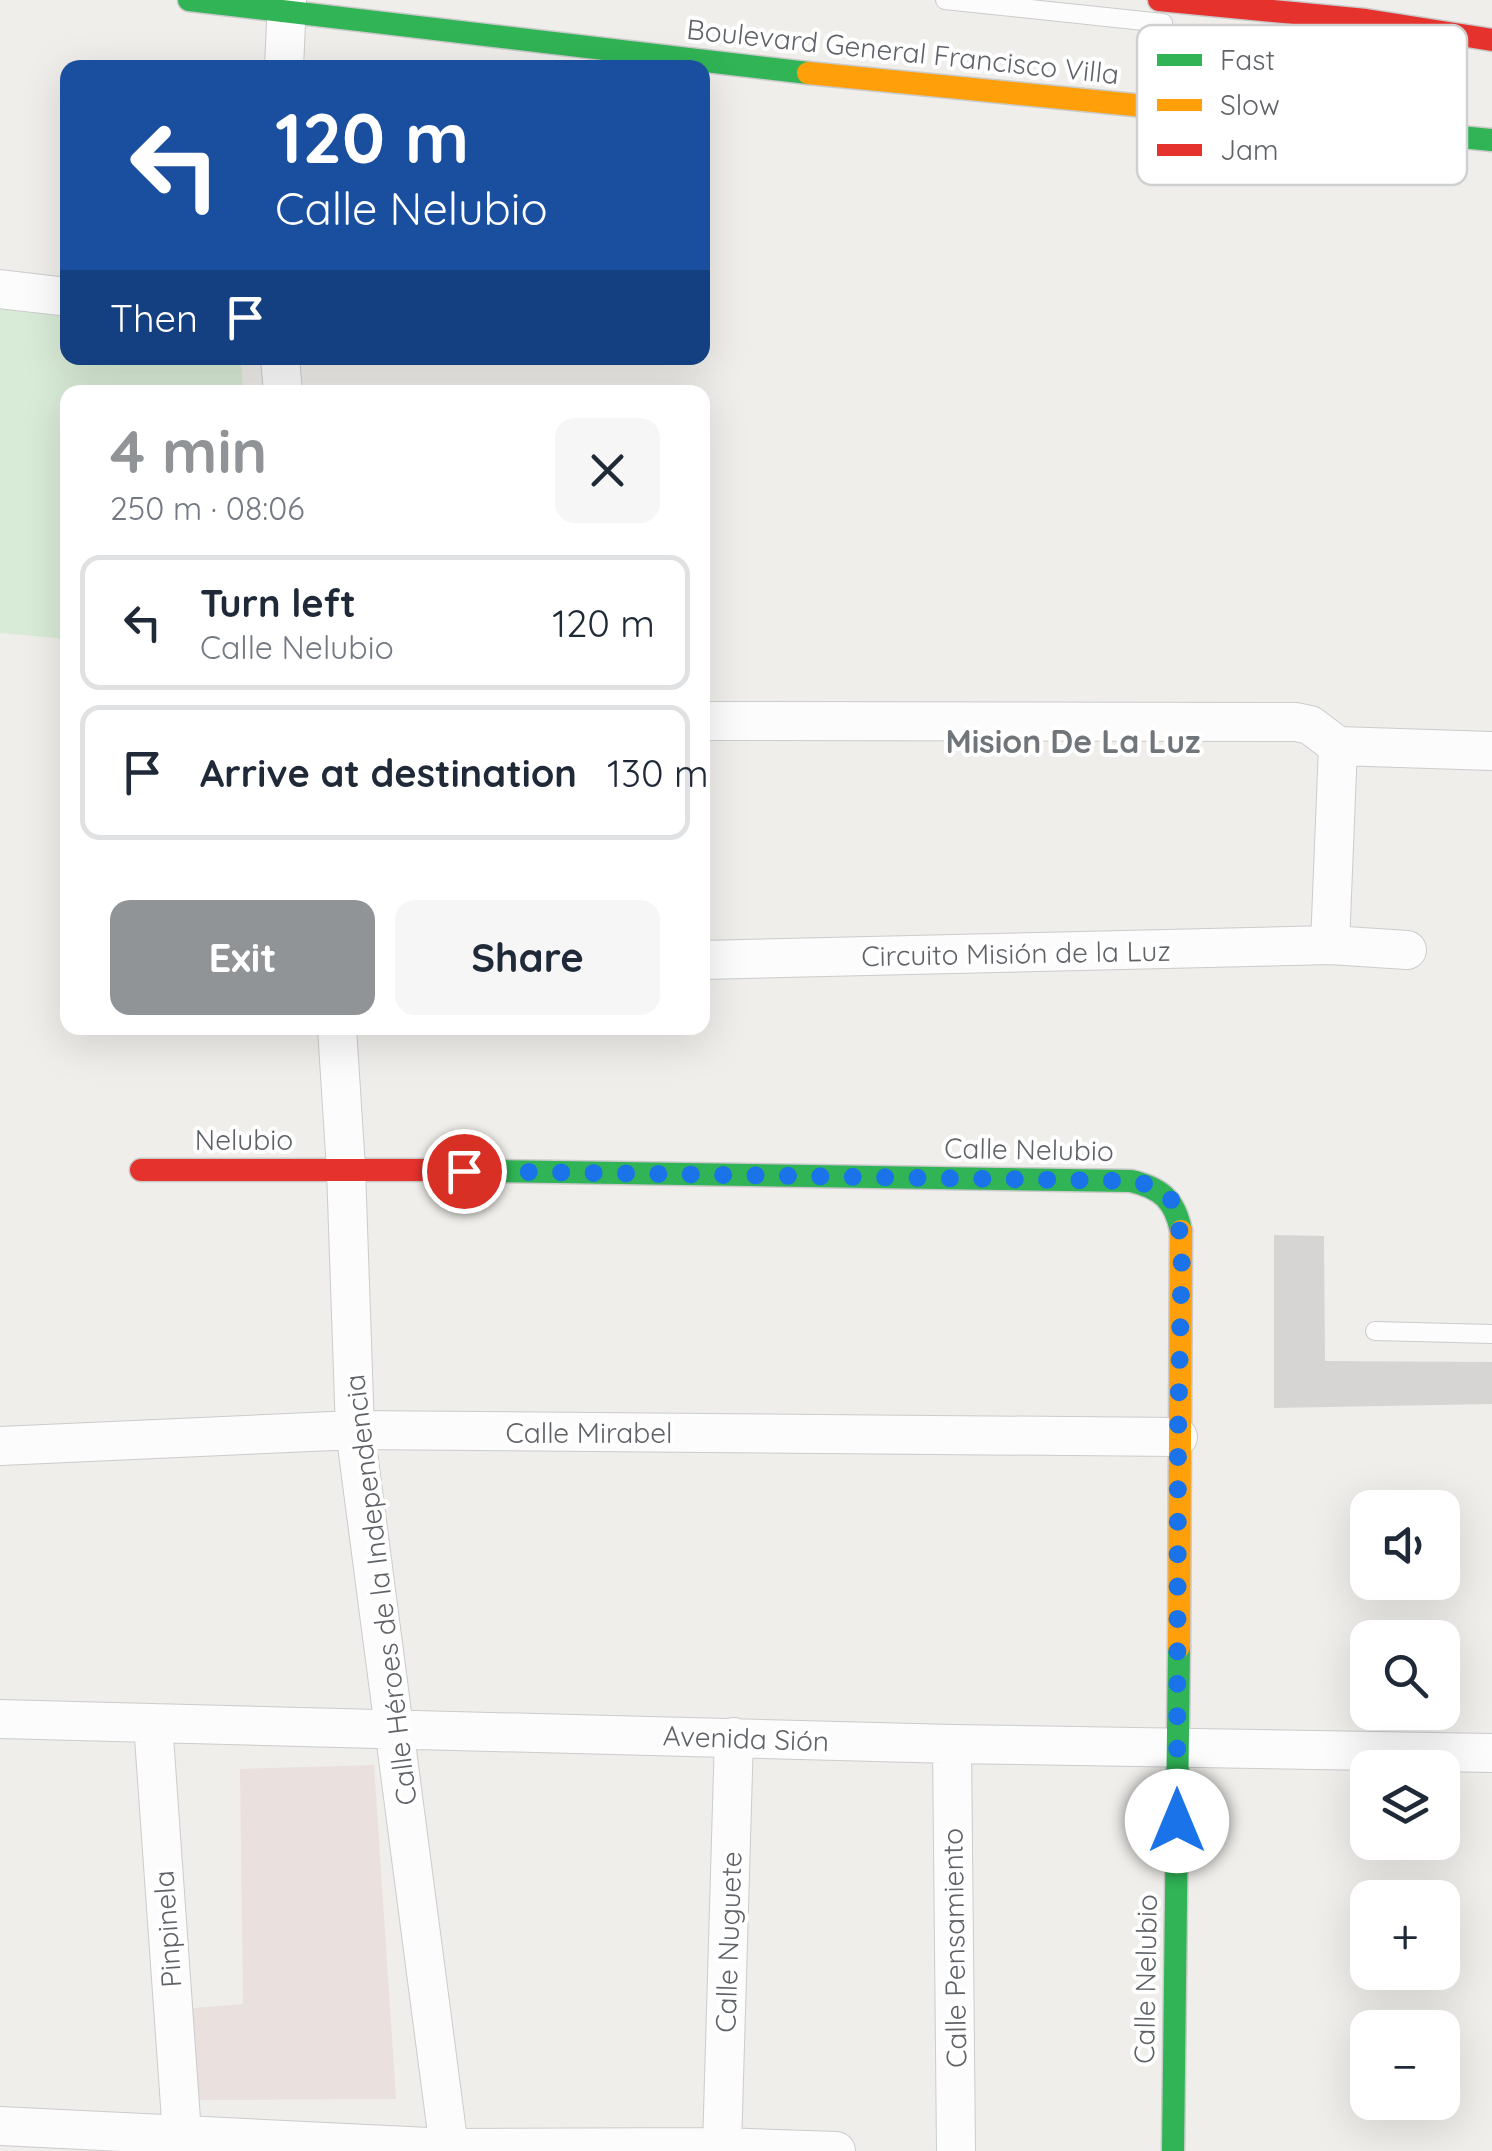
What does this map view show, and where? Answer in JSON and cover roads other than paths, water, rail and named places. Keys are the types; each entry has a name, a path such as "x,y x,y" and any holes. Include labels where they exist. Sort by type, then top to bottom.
{"street":[{"name":"Boulevard General Francisco Villa","path":"188,0 286,6 838,76 1137,106"},
{"path":"1159,0 1258,6 1397,25"},
{"path":"284,60 286,6"},
{"name":"Boulevard General Francisco Villa","path":"1467,138 1492,140"},
{"path":"0,290 60,296"},
{"path":"710,721 1296,722 1310,726 1338,746 1492,750"},
{"path":"1330,946 1338,746"},
{"name":"Circuito Misión de la Luz","path":"710,960 1330,946 1407,950"},
{"name":"Calle Héroes de la Independencia","path":"337,1035 355,1430 449,2150"},
{"name":"Nelubio","path":"141,1170 346,1169"},
{"name":"Calle Nelubio","path":"346,1169 1132,1181 1164,1192 1175,1204 1182,1247 1173,2151"},
{"name":"Calle Mirabel","path":"0,1446 355,1430 1178,1436"},
{"name":"Avenida Sión","path":"0,1719 952,1744 1492,1753"},
{"name":"Pinpinela","path":"152,1723 182,2134"},
{"name":"Calle Nuguete","path":"722,2147 734,1737"},
{"name":"Calle Pensamiento","path":"952,1744 956,2151"},
{"path":"0,2126 449,2150 722,2147 836,2151"}],"lane":[{"path":"945,0 1179,24"},
{"path":"1471,37 1492,57"},
{"path":"1376,1331 1492,1334"}],"district":[{"name":"Mision De La Luz","path":"1073,741"}]}
